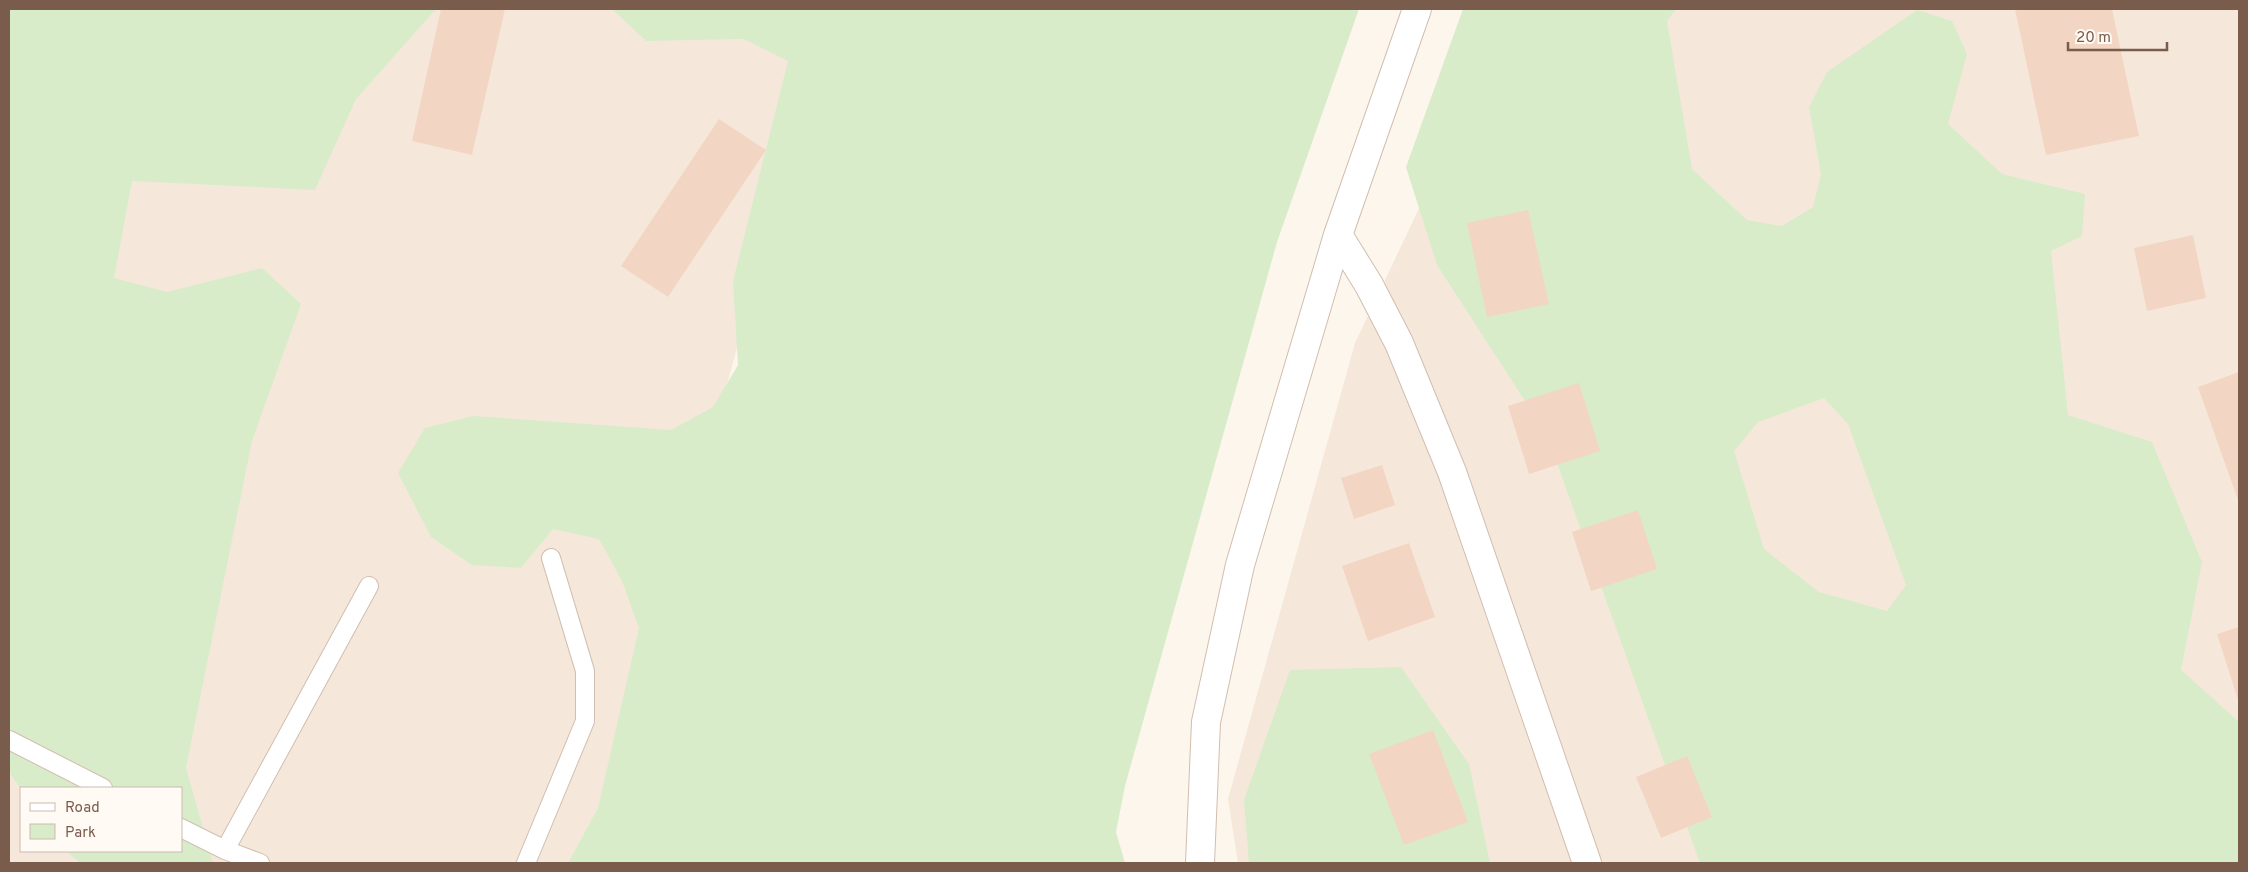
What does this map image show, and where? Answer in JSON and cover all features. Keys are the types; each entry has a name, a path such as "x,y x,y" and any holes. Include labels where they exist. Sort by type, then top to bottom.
{"street":[{"path":"1200,863 1206,722 1240,565 1338,234 1417,9"},
{"path":"1338,234 1400,343 1448,463 1588,863"}],"lane":[{"path":"526,863 585,722 585,671 551,558"},
{"path":"225,850 368,586"},
{"path":"9,740 101,787"},
{"path":"182,828 225,850 260,863"}],"shaded area":[{"path":"9,9 829,9 597,863 9,863"},
{"path":"1514,9 2239,9 2239,863 1238,863 1228,799 1355,343"}],"green space":[{"path":"9,9 436,9 356,99 315,190 132,181 114,278 167,292 262,268 301,304 252,441 186,768 213,863 80,863 67,852 182,852 182,787 20,788 9,772"},
{"path":"612,9 1359,9 1277,242 1125,786 1116,832 1125,863 568,863 598,808 639,628 622,581 599,539 553,529 521,568 472,565 431,537 398,473 425,428 473,416 671,430 713,407 738,365 733,281 788,61 744,39 646,41"},
{"path":"1463,9 1676,9 1667,21 1692,169 1747,220 1782,226 1813,207 1821,174 1809,107 1827,72 1917,10 1952,21 1967,54 1948,124 2002,174 2085,194 2082,236 2051,251 2068,415 2152,442 2202,562 2181,670 2239,722 2239,863 1700,863 1547,435 1437,265 1406,167","holes":["1824,398 1848,424 1906,585 1887,611 1819,592 1764,549 1734,451 1758,422"]},
{"path":"1401,667 1469,764 1490,863 1249,863 1244,800 1290,670"}],"building":[{"path":"441,9 505,9 472,155 412,141"},
{"path":"2015,9 2112,9 2139,136 2046,155"},
{"path":"719,119 766,150 668,297 621,266"},
{"path":"1528,210 1549,304 1487,317 1467,223"},
{"path":"2193,235 2206,298 2147,311 2134,248"},
{"path":"2239,372 2239,503 2198,387"},
{"path":"1579,383 1600,451 1529,474 1508,406"},
{"path":"1382,465 1395,505 1354,519 1341,478"},
{"path":"1638,510 1657,569 1591,591 1572,532"},
{"path":"1409,543 1435,617 1368,641 1342,566"},
{"path":"2239,627 2239,703 2217,634"},
{"path":"1433,730 1468,822 1404,845 1369,754"},
{"path":"1687,756 1712,817 1661,838 1636,777"}]}
